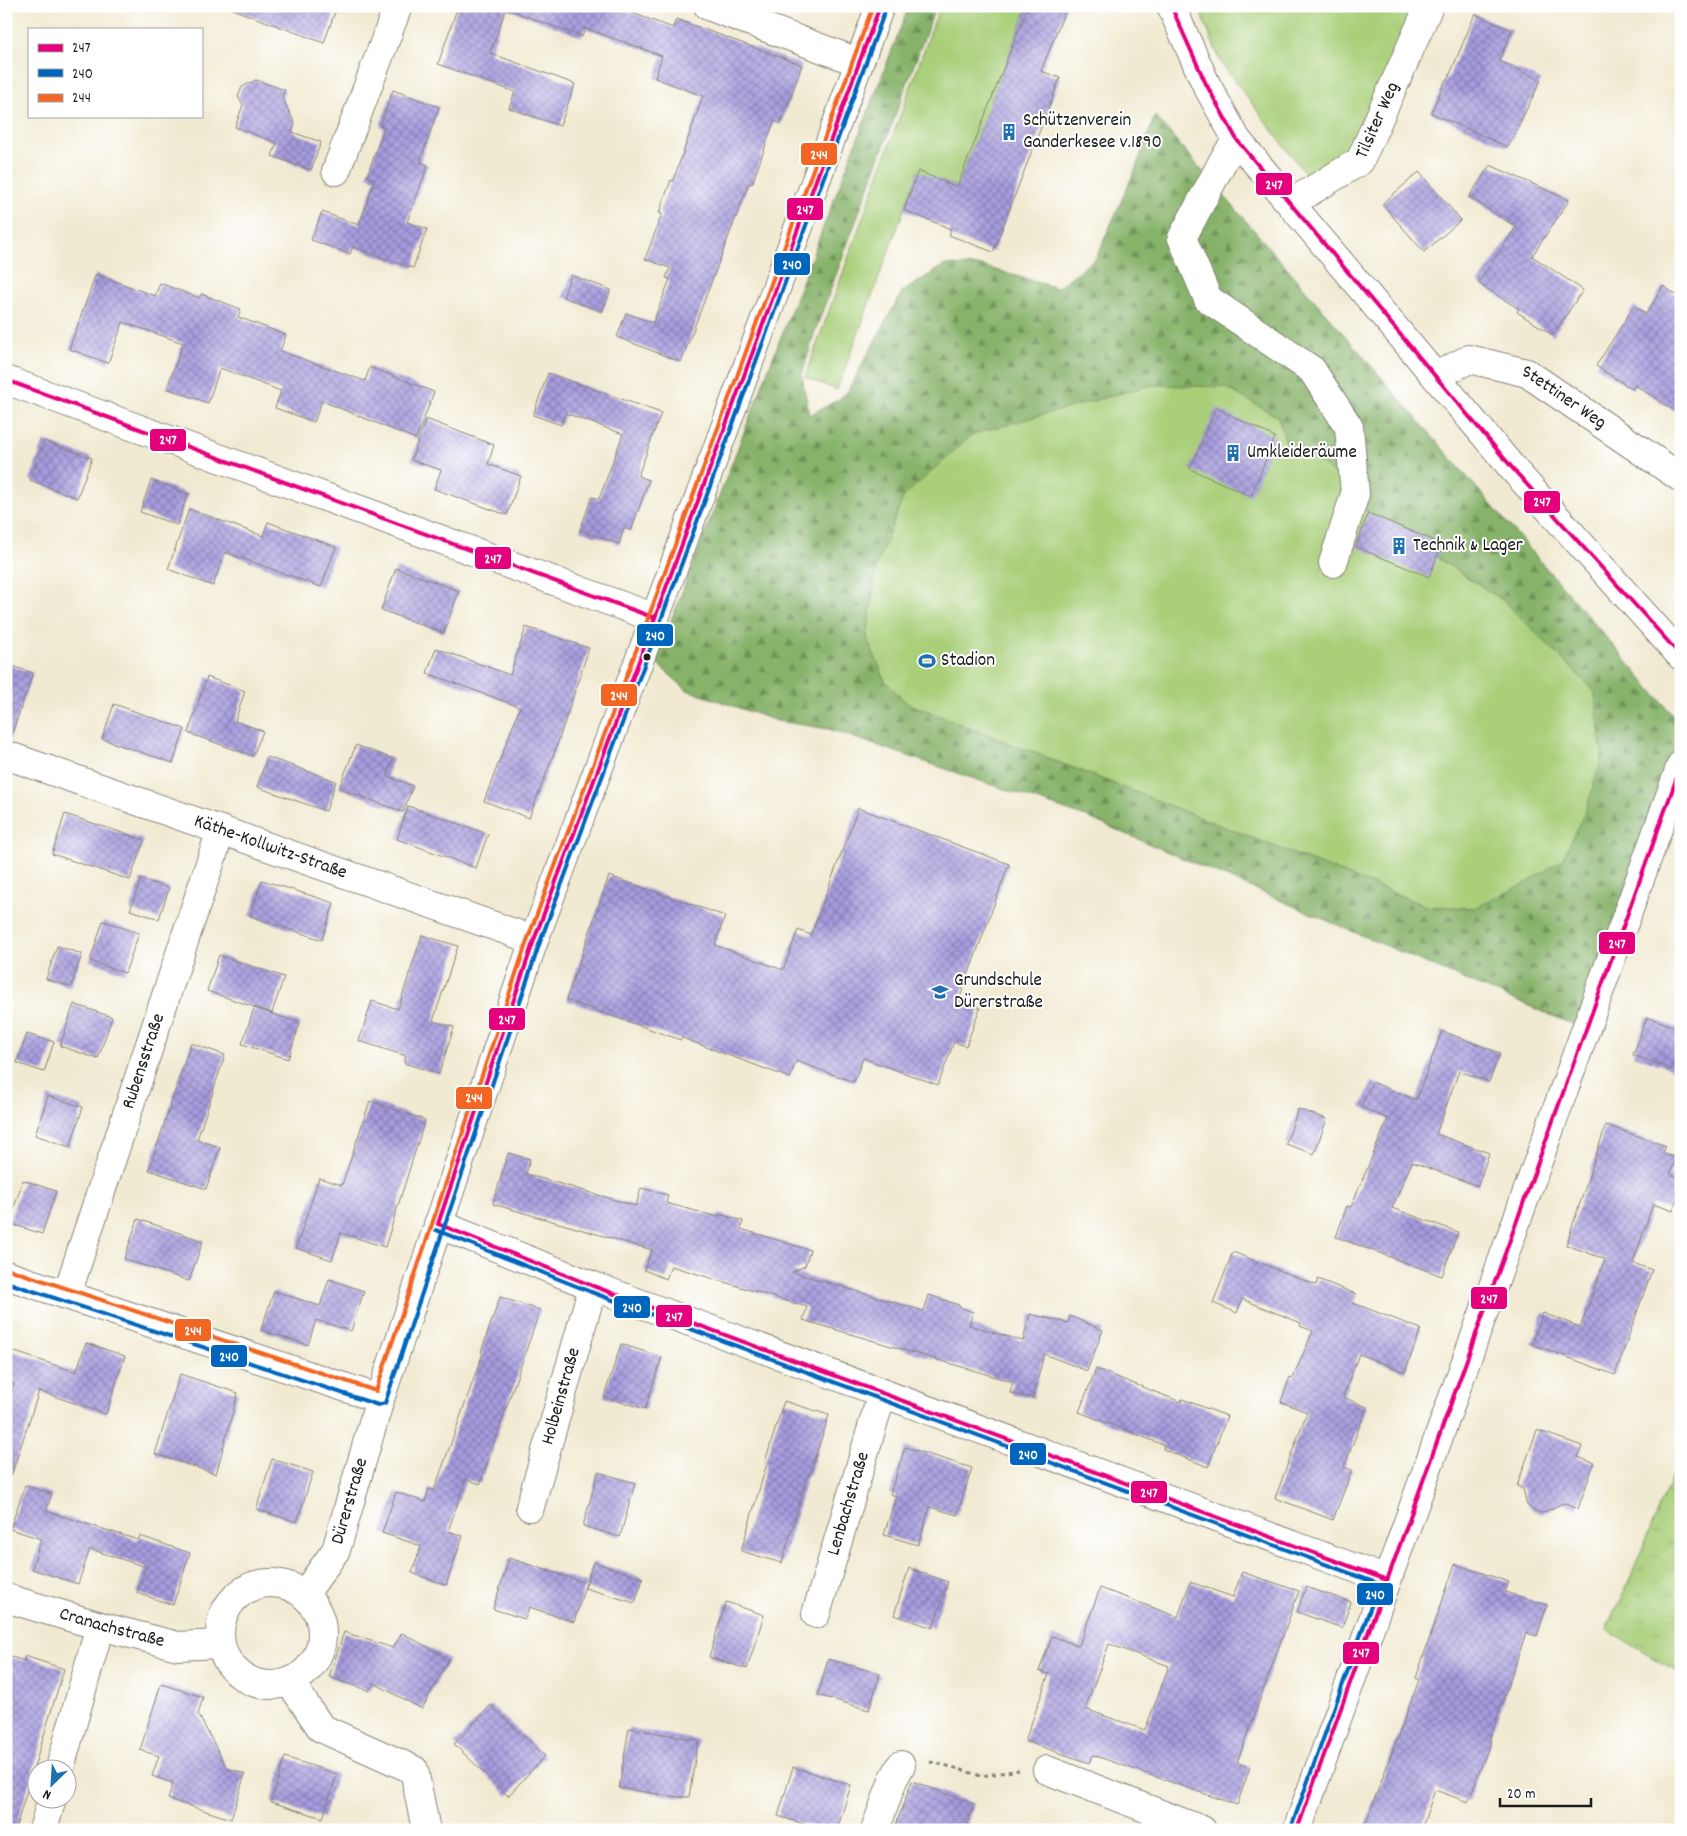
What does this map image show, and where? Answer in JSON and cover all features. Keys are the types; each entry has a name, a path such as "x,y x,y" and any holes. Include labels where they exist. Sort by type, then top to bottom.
{"street":[{"path":"336,171 398,6"},
{"path":"708,6 858,62"},
{"name":"Dürerstraße","path":"304,1595 336,1550 380,1399 534,940 655,618 880,6"},
{"path":"1171,6 1206,84 1237,140 1514,470 1681,656"},
{"name":"Tilsiter Weg","path":"1291,203 1360,161 1430,6"},
{"path":"1237,140 1224,159 1182,238 1208,299 1312,370 1349,427 1355,494 1333,563"},
{"name":"Stettiner Weg","path":"1436,376 1469,359 1527,373 1681,478"},
{"path":"6,380 655,618"},
{"name":"Käthe-Kollwitz-Straße","path":"6,755 534,940"},
{"path":"1297,1830 1681,766"},
{"name":"Rubensstraße","path":"67,1294 221,830"},
{"path":"438,1224 593,1286 1387,1580"},
{"path":"6,1275 380,1399"},
{"name":"Holbeinstraße","path":"530,1507 593,1286"},
{"name":"Lenbachstraße","path":"816,1614 882,1394"},
{"path":"271,1582 289,1586 304,1595 314,1606 320,1620 322,1635 319,1650 313,1663 303,1674 290,1682 272,1685 254,1682 238,1674 226,1660 220,1644 220,1626 226,1608 237,1595 245,1590 271,1582"},
{"name":"Cranachstraße","path":"6,1598 100,1626 178,1646 220,1644"},
{"path":"63,1758 100,1626"},
{"path":"290,1682 321,1728 414,1770 426,1830"},
{"path":"875,1830 893,1780 901,1765"},
{"path":"1047,1770 1202,1830"},
{"path":"43,1830 49,1808"}],"path":[{"path":"901,1765 911,1760 940,1764 981,1776 1018,1770 1047,1770"}],"green space":[{"path":"909,6 933,6 934,11 814,334 802,375 809,415 838,400 847,392 902,292 945,265 982,266 1057,288 1096,258 1135,170 1155,116 1681,724 1681,731 1577,1026 1089,818 829,729 777,721 687,690 655,662","holes":["1151,385 1278,417 1288,450 1312,457 1355,494 1368,513 1504,601 1595,692 1427,906 907,703 885,681 867,637 877,564 904,496 1082,404"]},
{"path":"940,6 1028,6 957,187 918,172 837,390 805,377"},
{"path":"1198,6 1417,6 1356,155 1311,181 1221,63"},
{"path":"1151,385 1225,387 1278,417 1288,450 1312,457 1347,484 1368,513 1504,601 1595,692 1602,757 1586,810 1562,860 1528,882 1475,908 1427,906 907,703 885,681 867,637 877,564 904,496 973,434"},
{"path":"1681,1454 1681,1674 1607,1630"}],"building":[{"path":"233,6 337,6 324,43 232,9"},
{"path":"458,6 507,6 490,53 575,84 560,126 509,108 515,92 438,64"},
{"path":"507,6 613,6 673,28 676,19 802,65 781,124 774,121 752,184 749,183 681,362 617,337 626,313 653,323 670,279 666,278 670,268 645,259 662,214 659,213 671,180 673,181 703,96 655,78 662,56 585,28 582,37 507,9"},
{"name":"Schützenverein Ganderkesee v.1890","path":"1028,6 1067,6 1041,71 1060,78 993,252 949,235 951,229 904,210 918,171 957,187"},
{"path":"1475,14 1512,30 1499,61 1541,80 1508,147 1431,113 1446,79 1448,79"},
{"path":"256,80 285,90 282,97 295,124 292,132 321,142 311,170 272,156 277,143 235,127 243,105 238,97 242,87"},
{"path":"393,90 439,107 420,162 428,165 407,222 427,229 413,268 353,247 350,254 311,240 322,212 359,225 375,179 367,176 384,128 380,126"},
{"path":"1490,165 1569,200 1532,256 1583,290 1553,335 1517,312 1519,309 1478,283 1516,227 1469,197"},
{"path":"1419,172 1461,220 1424,252 1382,204"},
{"path":"96,274 155,296 160,283 199,298 201,294 241,309 238,317 286,335 280,351 365,381 370,367 434,392 416,439 322,401 314,422 275,408 281,391 220,368 208,403 167,388 183,343 123,322 108,363 69,349"},
{"path":"571,275 611,290 602,312 563,297"},
{"path":"1663,286 1681,298 1681,415 1635,385 1632,389 1596,366 1634,306 1646,314"},
{"path":"548,373 661,413 638,476 649,480 631,531 624,528 619,544 580,530 592,497 599,499 623,434 565,413 561,425 533,415"},
{"name":"Umkleideräume","path":"1216,408 1275,437 1251,496 1190,469"},
{"path":"426,419 494,445 488,464 521,476 507,515 434,489 441,470 411,460"},
{"path":"44,441 92,458 77,498 30,480"},
{"path":"151,480 188,494 177,525 140,512"},
{"path":"189,509 263,536 268,522 336,547 321,587 225,552 213,586 168,569"},
{"name":"Technik & Lager","path":"1368,513 1442,544 1429,577 1356,547"},
{"path":"396,568 459,591 444,633 381,610"},
{"path":"526,627 589,648 555,751 529,818 484,801 520,707 427,673 436,648 510,675"},
{"path":"6,664 33,673 10,739 6,738"},
{"path":"207,677 245,691 235,721 263,731 253,756 188,733"},
{"path":"114,704 185,729 173,763 102,739"},
{"path":"356,745 393,759 387,776 413,786 403,812 339,788"},
{"path":"267,757 336,781 326,811 257,787"},
{"path":"408,806 488,834 476,868 397,839"},
{"path":"858,808 1009,864 959,1000 980,1008 966,1046 954,1042 938,1085 863,1058 854,1082 796,1061 790,1078 682,1038 681,1040 566,1000 609,876 725,916 715,945 783,970 798,930 811,935"},
{"path":"65,814 144,840 130,880 52,854"},
{"path":"141,879 169,888 159,919 130,910"},
{"path":"262,880 334,903 322,940 250,916"},
{"path":"103,921 139,933 125,973 90,961"},
{"path":"422,935 458,946 433,1021 454,1027 439,1074 404,1063 406,1056 359,1041 372,1001 398,1009"},
{"path":"57,946 82,954 71,987 46,979"},
{"path":"219,955 284,977 272,1013 207,991"},
{"path":"74,1004 112,1017 98,1059 60,1046"},
{"path":"254,1008 300,1023 288,1059 242,1044"},
{"path":"1647,1017 1681,1029 1681,1072 1633,1055"},
{"path":"1442,1031 1500,1053 1489,1082 1459,1071 1436,1134 1489,1153 1478,1186 1412,1162 1392,1208 1458,1232 1442,1276 1336,1237 1347,1206 1351,1207 1388,1119 1361,1107 1372,1082 1416,1100"},
{"path":"27,1034 54,1042 44,1072 17,1063"},
{"path":"191,1043 225,1055 197,1140 220,1147 206,1189 149,1170"},
{"path":"48,1096 83,1107 70,1147 35,1135"},
{"path":"370,1101 425,1120 385,1247 341,1233 332,1260 296,1248 319,1178 342,1185"},
{"path":"1298,1109 1327,1119 1314,1154 1286,1144"},
{"path":"1606,1125 1666,1146 1663,1153 1676,1158 1670,1174 1681,1179 1681,1190 1673,1211 1653,1204 1633,1263 1652,1270 1615,1375 1532,1344 1543,1313 1580,1327 1605,1259 1566,1245"},
{"path":"508,1153 530,1159 526,1174 636,1206 641,1188 668,1195 666,1203 718,1217 719,1214 743,1221 741,1229 810,1250 805,1266 792,1272 924,1311 929,1295 973,1312 969,1325 1023,1341 1030,1314 1068,1323 1070,1316 1103,1330 1087,1371 1044,1354 1033,1398 1010,1393 1013,1382 803,1320 807,1307 671,1266 666,1279 644,1270 652,1250 493,1204"},
{"path":"23,1180 56,1191 42,1234 9,1223"},
{"path":"138,1219 203,1241 189,1281 124,1259"},
{"path":"1233,1252 1316,1285 1318,1279 1356,1294 1353,1303 1421,1329 1405,1372 1359,1354 1343,1397 1367,1407 1344,1467 1352,1470 1333,1520 1275,1498 1307,1412 1281,1402 1290,1377 1293,1378 1313,1331 1300,1326 1301,1323 1242,1299 1237,1313 1213,1303"},
{"path":"329,1279 364,1291 351,1331 316,1320 308,1345 261,1330 274,1291 320,1306"},
{"path":"500,1297 540,1310 480,1484 466,1479 448,1531 463,1536 446,1585 412,1573 421,1546 382,1533 396,1492 425,1502 429,1489 434,1491 483,1353 481,1352"},
{"path":"86,1343 125,1356 106,1414 39,1391 11,1476 6,1475 6,1408 14,1384 6,1381 6,1349 76,1372"},
{"path":"621,1344 662,1357 645,1409 604,1397"},
{"path":"1096,1369 1181,1402 1182,1399 1227,1416 1208,1467 1163,1449 1164,1445 1079,1412"},
{"path":"180,1374 238,1393 216,1474 155,1454"},
{"path":"784,1401 829,1415 809,1476 807,1476 782,1563 741,1551"},
{"path":"1537,1430 1582,1446 1578,1457 1594,1463 1578,1509 1563,1503 1542,1513 1534,1511 1527,1505 1523,1489 1517,1486"},
{"path":"905,1447 972,1468 957,1515 930,1507 918,1545 884,1535 896,1496 890,1494"},
{"path":"272,1459 313,1472 297,1522 256,1509"},
{"path":"598,1472 635,1483 620,1537 583,1526"},
{"path":"25,1485 52,1494 46,1511 138,1540 140,1536 190,1553 173,1605 137,1593 146,1567 90,1549 78,1584 32,1569 41,1539 10,1529"},
{"path":"509,1558 586,1583 574,1622 529,1607 525,1619 493,1609"},
{"path":"593,1562 643,1578 635,1603 585,1588"},
{"path":"1455,1564 1509,1582 1505,1592 1547,1605 1537,1636 1526,1633 1489,1741 1491,1741 1468,1802 1435,1790 1421,1830 1363,1830 1419,1680 1416,1678"},
{"path":"909,1568 948,1582 933,1628 894,1615"},
{"path":"1242,1572 1299,1591 1237,1763 1250,1767 1237,1805 1093,1755 1089,1763 1025,1741 1049,1674 1039,1671 1052,1636 1079,1646 1100,1588 1178,1617 1190,1582 1233,1597","holes":["1109,1644 1169,1666 1145,1730 1085,1709"]},
{"path":"1306,1587 1351,1602 1342,1628 1297,1612"},
{"path":"726,1602 764,1615 747,1669 709,1657"},
{"path":"344,1632 393,1648 402,1633 449,1659 422,1709 374,1683 369,1691 329,1677"},
{"path":"6,1655 24,1661 25,1656 64,1669 37,1758 28,1758 28,1787 15,1830 6,1830"},
{"path":"828,1659 880,1674 869,1710 818,1695"},
{"path":"161,1684 203,1697 198,1714 227,1768 245,1774 231,1819 168,1799 173,1783 152,1776 159,1756 140,1750"},
{"path":"491,1705 545,1756 508,1796 454,1744"},
{"path":"629,1728 698,1740 689,1797 619,1788"},
{"path":"285,1757 337,1774 323,1818 271,1802"},
{"path":"793,1767 851,1785 837,1830 823,1830 778,1816"},
{"path":"912,1781 974,1804 965,1830 894,1830"}],"transit line":[{"name":"244","path":"8,1269 376,1391 528,938 643,632 873,6"},
{"name":"247","path":"438,1224 534,940 649,634 880,6"},
{"name":"247","path":"1171,6 1206,84 1237,140 1514,470 1681,656"},
{"name":"240","path":"6,1282 378,1405 385,1403 540,942 655,636 886,8"},
{"name":"247","path":"6,380 655,618"},
{"name":"247","path":"1297,1830 1681,766"},
{"name":"247","path":"438,1224 593,1286 1387,1580"},
{"name":"240","path":"436,1230 591,1292 1379,1584 1291,1828"}],"place":[{"name":"Schützenverein Ganderkesee v.1890","path":"1009,132"},
{"name":"Umkleideräume","path":"1233,453"},
{"name":"Technik & Lager","path":"1399,546"},
{"name":"Stadion","path":"927,661"},
{"name":"Grundschule Dürerstraße","path":"940,992"}]}
